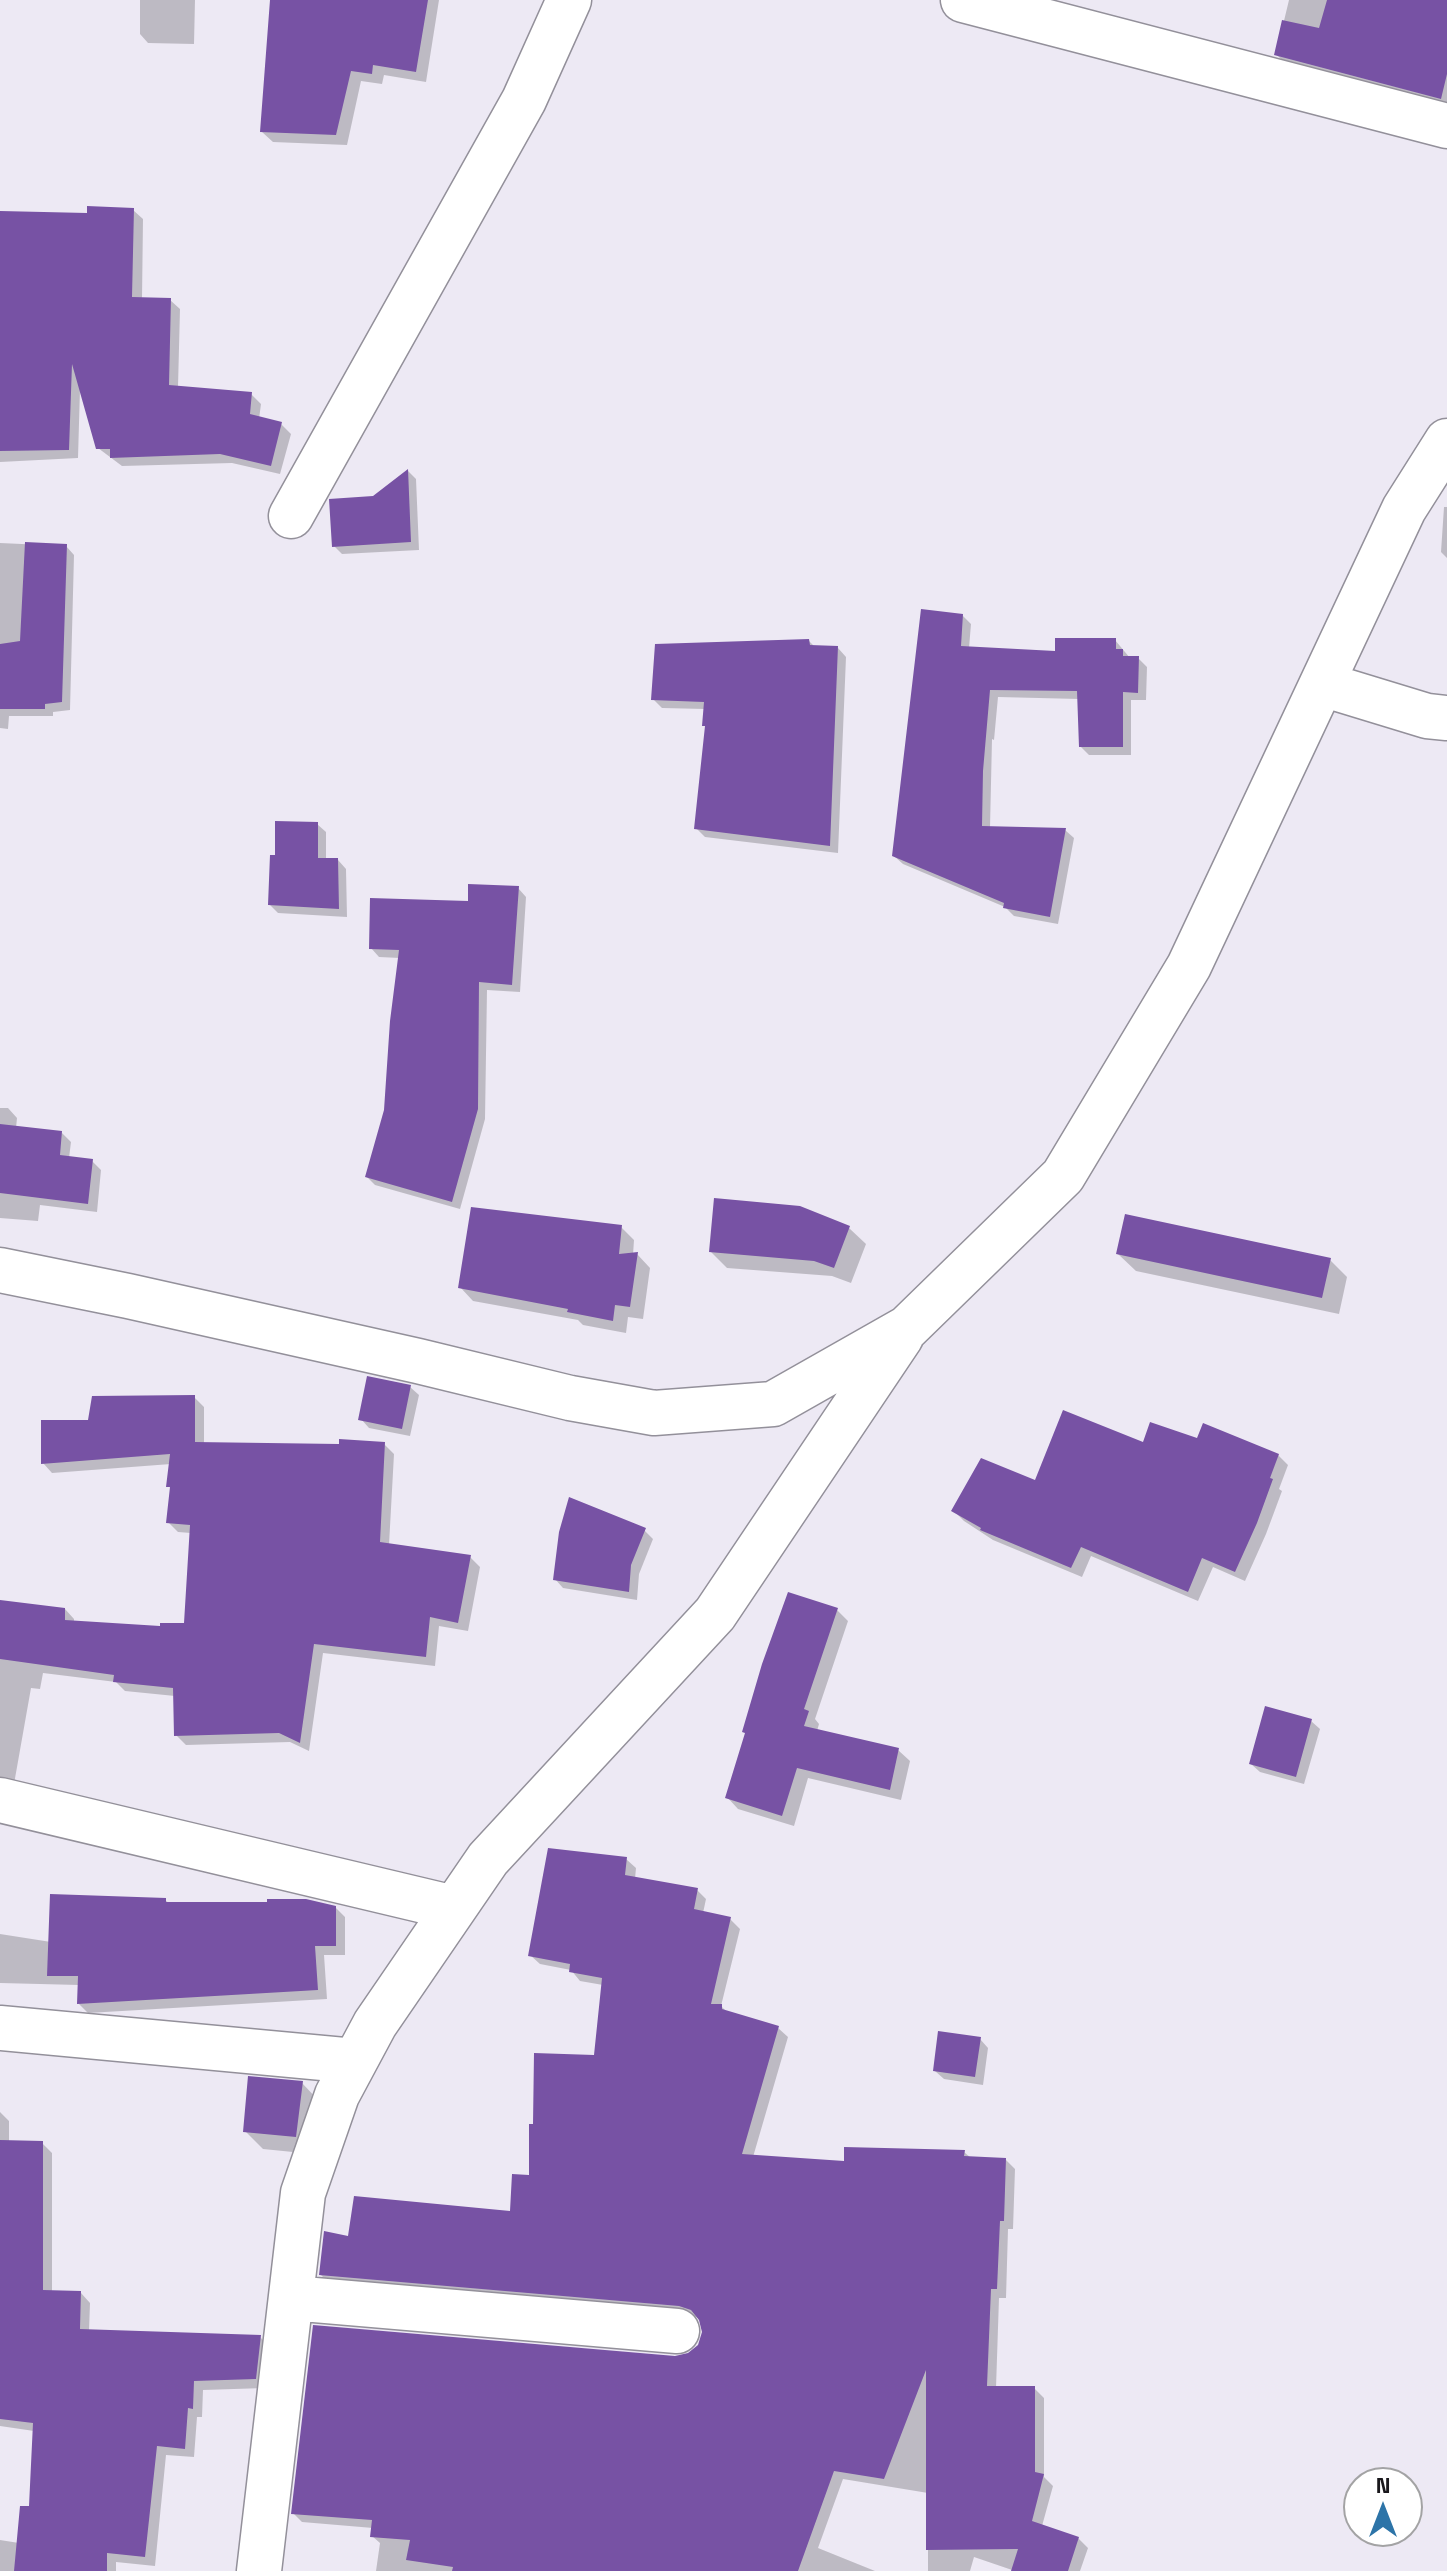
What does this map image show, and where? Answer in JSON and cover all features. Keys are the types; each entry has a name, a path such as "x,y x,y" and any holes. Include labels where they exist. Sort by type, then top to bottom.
{"street":[{"path":"291,516 524,100 569,0"},
{"path":"963,0 1447,126"},
{"path":"259,2571 303,2193 337,2095 375,2024 488,1859 715,1614 907,1328 1063,1176 1189,966 1404,509 1447,441"},
{"path":"1322,684 1427,716 1447,718"},
{"path":"0,1270 418,1361 570,1398 654,1413 773,1404 907,1328"},
{"path":"0,1800 454,1908"},
{"path":"0,2028 355,2061"},
{"path":"291,2298 677,2331"}],"building":[{"path":"270,0 428,0 416,72 373,65 372,74 351,71 336,135 260,132"},
{"path":"1327,0 1447,0 1447,74 1441,99 1274,55 1282,20 1319,28"},
{"path":"87,206 134,208 132,297 171,298 169,385 252,392 250,414 282,422 271,466 220,454 110,458 110,449 96,449 72,364 69,450 0,451 0,211 87,213"},
{"path":"408,469 411,542 332,547 329,499 373,496"},
{"path":"25,542 67,544 62,702 45,704 45,709 0,709 0,644 20,641"},
{"path":"921,609 963,614 961,646 1055,651 1055,638 1116,638 1116,649 1123,649 1123,656 1139,656 1138,693 1123,692 1123,747 1079,747 1077,691 990,690 982,826 1066,828 1050,917 1003,908 1004,903 892,856"},
{"path":"809,639 810,645 838,646 830,846 694,829 705,726 702,726 704,702 651,700 655,644"},
{"path":"275,821 318,822 318,858 338,858 339,909 268,905 270,855 275,855"},
{"path":"468,884 519,886 512,985 479,982 478,1109 452,1202 365,1177 384,1110 399,950 369,949 370,898 468,901"},
{"path":"0,1124 62,1131 60,1155 93,1159 88,1204 0,1193"},
{"path":"714,1198 800,1206 850,1226 834,1268 814,1261 709,1252"},
{"path":"471,1207 622,1225 619,1254 638,1252 630,1307 615,1305 613,1321 458,1288"},
{"path":"1125,1214 1331,1258 1322,1298 1116,1254"},
{"path":"367,1376 411,1385 402,1429 358,1420"},
{"path":"195,1395 195,1442 339,1444 339,1439 385,1442 380,1542 471,1555 458,1623 430,1617 426,1657 314,1644 300,1743 279,1733 174,1736 173,1688 113,1682 114,1675 0,1659 0,1600 65,1608 65,1620 160,1626 160,1623 184,1623 190,1525 166,1523 170,1454 41,1464 41,1420 88,1420 92,1396"},
{"path":"1063,1410 1143,1442 1150,1422 1197,1438 1203,1423 1279,1454 1257,1523 1235,1572 1202,1558 1188,1592 1081,1547 1071,1568 980,1530 951,1511 981,1458 1035,1480"},
{"path":"569,1497 646,1528 631,1565 629,1592 553,1580 559,1532"},
{"path":"788,1592 838,1608 804,1709 809,1711 804,1726 899,1748 890,1790 797,1768 782,1816 725,1798 762,1664"},
{"path":"1265,1706 1312,1719 1296,1777 1249,1764"},
{"path":"548,1848 627,1857 625,1875 698,1888 694,1909 731,1917 711,2004 722,2004 722,2009 779,2026 742,2154 844,2161 844,2147 965,2150 964,2156 1006,2158 997,2289 991,2289 987,2386 1035,2386 1035,2472 1044,2474 1032,2521 1079,2537 1068,2571 1011,2571 1018,2549 926,2550 926,2370 884,2479 834,2471 798,2571 452,2571 453,2567 406,2560 410,2540 370,2537 372,2520 291,2514 313,2325 675,2356 688,2353 698,2345 702,2332 699,2320 691,2310 679,2306 319,2275 324,2231 348,2236 354,2196 510,2211 512,2174 529,2175 534,2053 594,2055 602,1978 569,1972 570,1964 528,1956"},
{"path":"50,1894 166,1898 166,1902 306,1899 336,1906 336,1946 315,1946 318,1990 77,2004 78,1976 47,1976"},
{"path":"938,2031 981,2037 975,2077 933,2071"},
{"path":"248,2076 303,2081 296,2137 243,2132"},
{"path":"0,2140 43,2141 43,2290 81,2291 80,2329 261,2335 256,2379 194,2381 193,2409 188,2408 185,2449 157,2446 145,2557 107,2553 107,2571 14,2571 20,2506 29,2506 33,2423 0,2419"}]}
